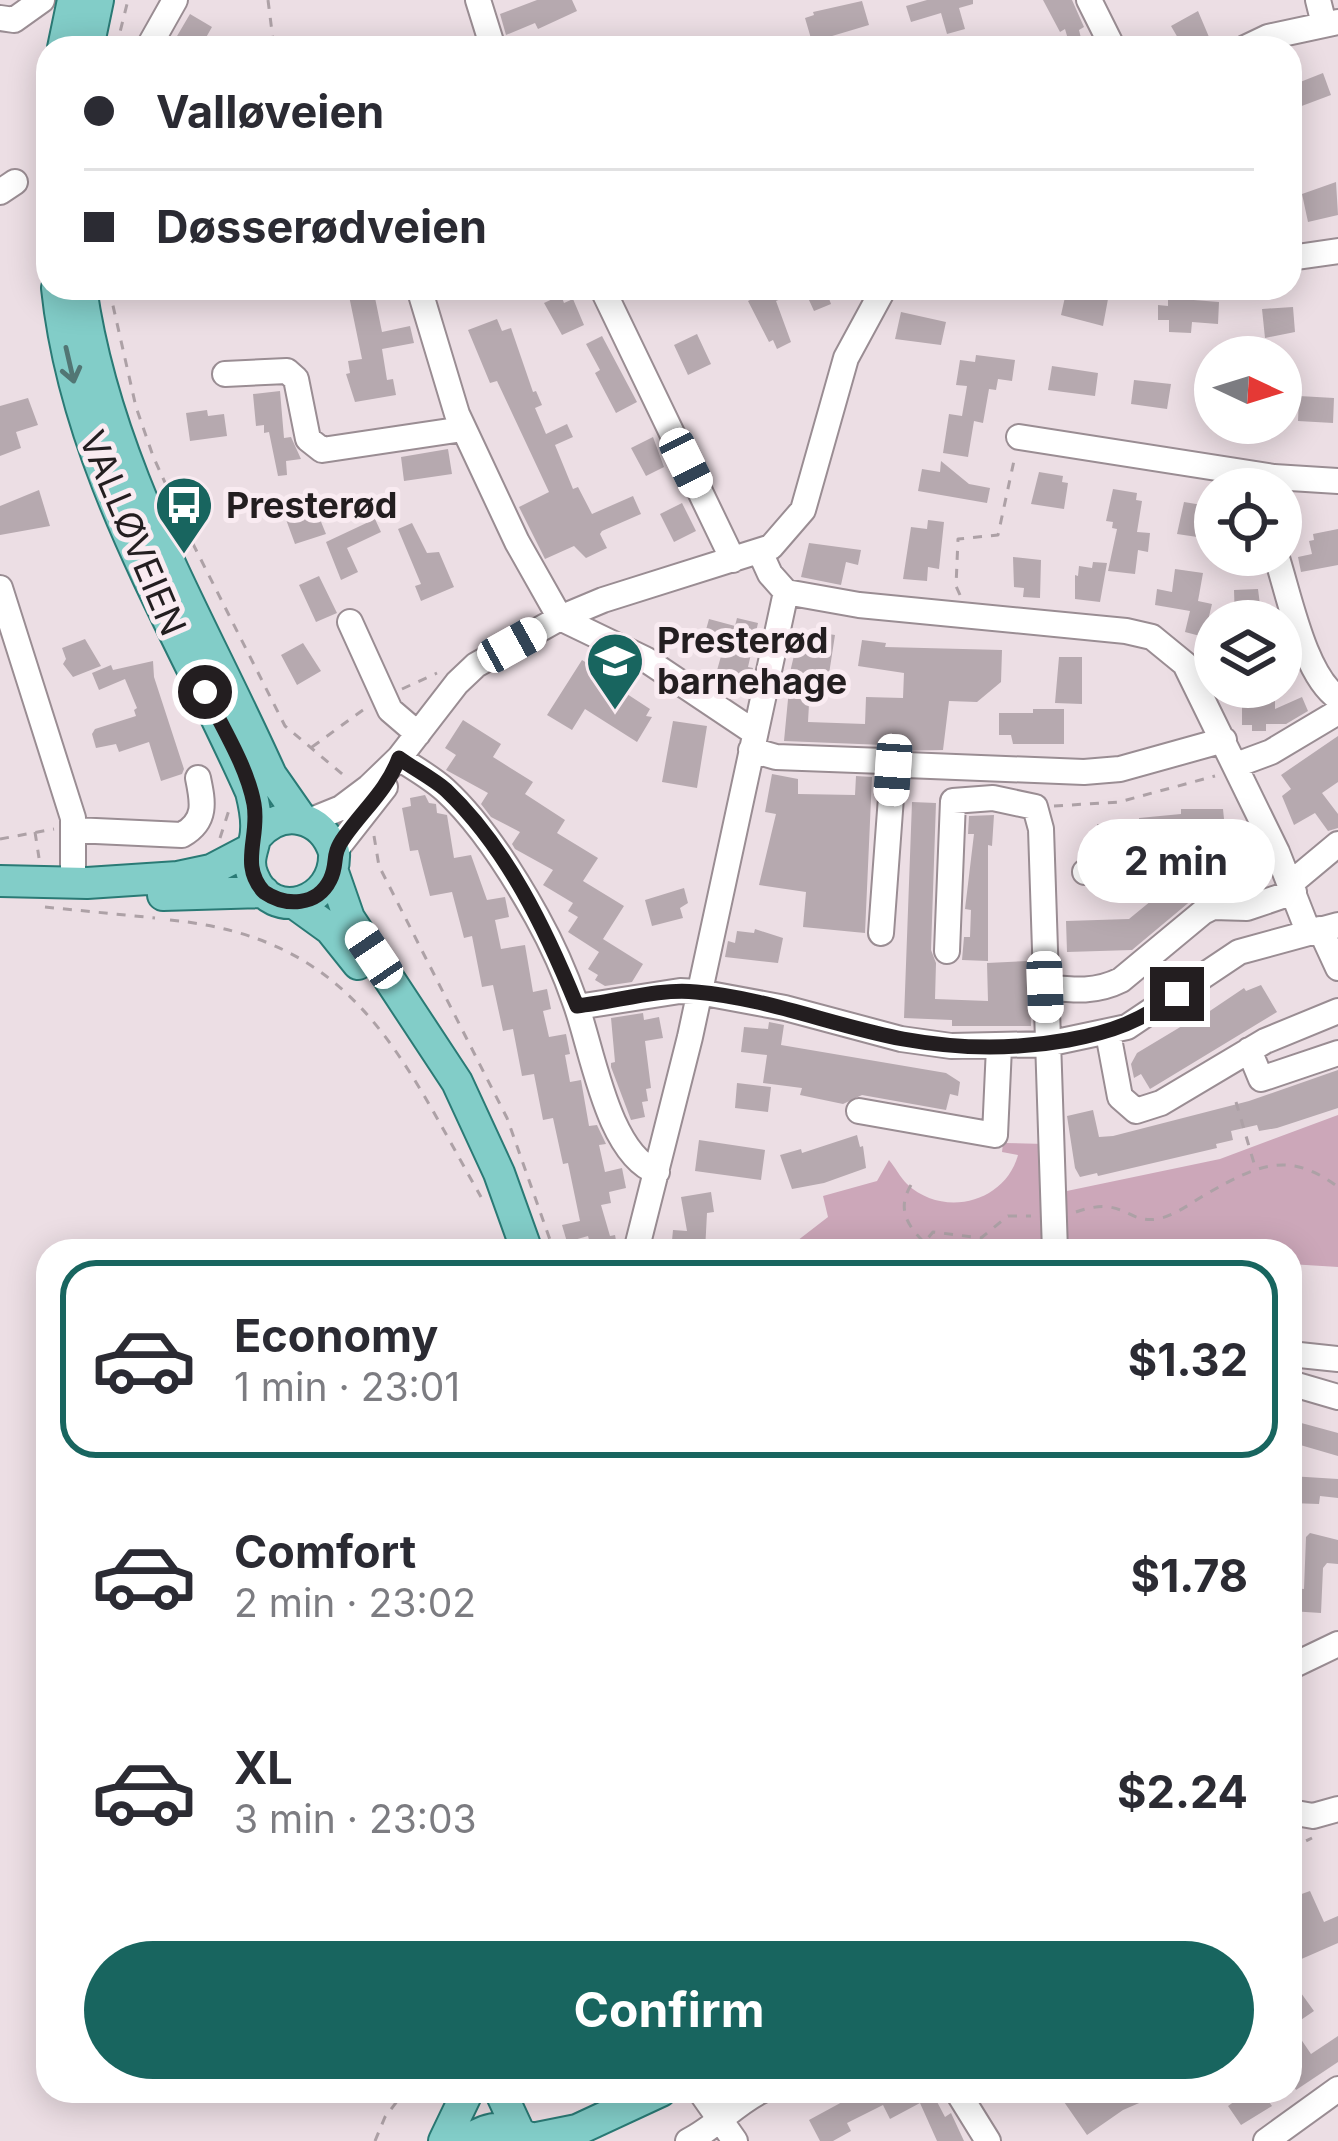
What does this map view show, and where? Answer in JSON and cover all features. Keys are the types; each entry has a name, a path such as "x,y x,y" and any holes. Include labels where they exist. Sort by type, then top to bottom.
{"main road":[{"path":"66,36 73,0"},
{"path":"90,36 98,0"},
{"name":"VALLØVEIEN","path":"58,300 74,381 96,456 134,548 251,792 254,843"},
{"name":"VALLØVEIEN","path":"83,300 98,374 132,481 271,775 305,820"},
{"path":"0,881 80,883 199,874 254,843 281,819 305,820 325,833 344,909 451,1071 499,1173 523,1239"},
{"path":"254,843 253,877 336,936 448,1089 466,1106"},
{"path":"80,883 169,895 279,897 318,893 333,862"},
{"path":"461,2140 466,2103"},
{"path":"461,2140 477,2103"},
{"path":"507,2103 528,2137"},
{"path":"461,2140 494,2127 528,2137 577,2130 635,2103"},
{"path":"582,2141 660,2103"}],"street":[{"path":"0,19 14,20 42,0"},
{"path":"155,36 175,0"},
{"path":"478,0 489,36"},
{"path":"1089,0 1107,36"},
{"path":"1271,36 1327,15"},
{"path":"1302,256 1338,250"},
{"path":"423,300 463,429 560,618 645,659 776,757 883,761 893,770 881,933"},
{"path":"608,300 733,560"},
{"path":"305,820 341,808 399,758 476,665 560,618 664,579 760,552 789,530 802,510 846,358 877,300"},
{"path":"225,374 287,371 296,380 308,439 322,450 463,429"},
{"path":"1018,437 1194,469"},
{"path":"1302,483 1338,482"},
{"path":"760,552 770,574 786,592 859,605 1152,637 1185,664 1292,888 1322,928 1338,968"},
{"path":"1283,576 1315,670 1325,689 1338,698"},
{"path":"0,587 70,807 80,883"},
{"path":"639,1239 699,992 786,592"},
{"path":"350,622 390,710 418,734"},
{"path":"1235,765 1271,752 1338,712"},
{"path":"906,765 1120,770 1224,740"},
{"path":"333,862 388,783 399,758"},
{"path":"399,758 443,788 469,816 539,920 577,1006 611,1118 640,1162 657,1172"},
{"path":"74,830 182,835 202,813 198,778"},
{"path":"946,951 953,801 993,798 1034,807 1041,829 1055,1239"},
{"path":"1045,987 1096,991 1108,987 1202,912 1214,907 1247,908 1292,888 1338,844"},
{"path":"1085,872 1125,873 1202,849 1228,847 1256,860 1277,853"},
{"path":"577,1006 699,992 785,1008 901,1039 951,1046 1047,1044 1108,1033 1149,1016 1239,952 1322,928"},
{"path":"1108,1033 1120,1097 1136,1111 1161,1103 1249,1050 1338,1011"},
{"path":"860,1112 995,1135 999,1047"},
{"path":"1249,1050 1261,1079 1338,1053"},
{"path":"1302,1355 1334,1359 1332,1395 1302,1387"},
{"path":"1302,1663 1336,1650"},
{"path":"1302,1814 1338,1809"},
{"path":"1266,2141 1338,2089"},
{"path":"709,2103 735,2141"},
{"path":"688,2141 742,2103"},
{"path":"964,2103 988,2141"}],"path":[{"path":"119,36 128,0"},
{"path":"268,0 272,36"},
{"path":"112,300 136,407 153,456 218,602 285,726 335,766 353,788"},
{"path":"957,614 961,597 956,586 958,539 998,535 1018,437"},
{"path":"187,545 189,536"},
{"path":"246,665 255,668"},
{"path":"1034,807 1119,802 1160,794 1235,765"},
{"path":"0,839 35,830 74,830"},
{"path":"35,830 39,859"},
{"path":"374,849 507,1118 550,1239"},
{"path":"38,901 46,908 217,926 268,942 309,964 356,1000 384,1032 485,1204"},
{"path":"1237,1102 1257,1172"},
{"path":"923,1239 933,1232 981,1238 1014,1215 1054,1218 1105,1204 1140,1219 1163,1218 1284,1163 1300,1164 1338,1186"},
{"path":"911,1185 902,1210 921,1239"},
{"path":"374,2141 396,2103"}],"shaded area":[{"path":"1338,1115 1338,1267 1302,1265 1302,1239 1064,1239 1062,1192 1220,1159"},
{"path":"1003,1143 1045,1144 1049,1239 800,1239 828,1217 823,1196 877,1181 889,1160 907,1184 922,1194 955,1202 987,1194 1000,1185 1018,1155 1002,1152"}],"building":[{"path":"537,0 572,0 577,11 538,29 535,23 506,35 500,14"},
{"path":"927,0 973,0 959,8 965,29 947,34 941,13 911,22 906,6"},
{"path":"1043,0 1072,0 1084,27 1080,36 1067,36 1065,29 1060,32"},
{"path":"862,1 869,25 832,36 810,36 805,18"},
{"path":"1198,11 1209,36 1177,36 1171,26"},
{"path":"190,14 212,27 207,36 177,36"},
{"path":"1323,73 1331,95 1302,106 1302,81"},
{"path":"1336,182 1338,215 1308,222 1302,194"},
{"path":"350,300 375,300 382,332 410,326 414,343 382,349 387,380 393,379 396,395 355,402 346,374 350,373 348,361 362,359"},
{"path":"573,300 584,325 562,335 544,303"},
{"path":"778,300 791,342 777,349 773,340 769,342 748,301"},
{"path":"809,300 830,300 831,304 814,311"},
{"path":"1064,300 1108,300 1103,326 1061,315"},
{"path":"1168,300 1219,302 1218,324 1192,322 1191,333 1169,332 1169,320 1158,320 1158,305 1168,306"},
{"path":"1293,307 1295,332 1265,336 1262,309"},
{"path":"901,312 946,322 941,345 895,339"},
{"path":"497,319 502,331 511,328 542,405 535,408 546,434 567,424 573,437 555,445 573,489 578,487 592,514 633,496 641,514 602,531 607,548 586,558 574,546 545,559 519,507 549,492 497,381 490,383 468,330"},
{"path":"697,334 711,364 688,375 674,345"},
{"path":"602,336 637,402 616,413 586,344"},
{"path":"976,355 1015,360 1012,381 998,379 996,390 989,389 983,423 974,421 968,457 943,453 949,414 962,416 967,386 956,385 960,360 975,362"},
{"path":"1052,366 1098,373 1095,396 1048,390"},
{"path":"1134,380 1171,384 1167,409 1131,404"},
{"path":"280,391 284,438 291,437 301,459 286,461 287,475 278,476 269,432 264,433 264,425 256,426 253,394"},
{"path":"1302,396 1334,398 1333,423 1302,421"},
{"path":"28,398 38,425 16,432 21,448 0,456 0,406"},
{"path":"207,410 208,416 224,414 227,436 190,441 186,413"},
{"path":"653,437 664,467 646,476 631,448"},
{"path":"448,449 452,474 404,481 401,457"},
{"path":"941,461 969,484 990,488 987,503 918,491 922,469 940,472"},
{"path":"1039,472 1063,476 1062,482 1068,483 1064,509 1031,504"},
{"path":"1113,489 1137,493 1136,500 1142,501 1137,532 1150,533 1148,552 1138,550 1135,574 1108,571 1117,529 1106,521"},
{"path":"39,490 50,526 0,535 0,506"},
{"path":"313,502 326,534 295,544 284,514"},
{"path":"1184,502 1194,504 1194,536 1177,534"},
{"path":"682,503 696,531 674,542 660,514"},
{"path":"375,519 381,532 347,548 358,572 341,580 326,542"},
{"path":"928,520 944,522 939,569 928,567 927,581 903,579 911,527 927,529"},
{"path":"412,523 427,553 439,552 454,587 421,601 415,586 421,584 398,529"},
{"path":"1338,529 1338,565 1302,572 1302,556 1312,554 1309,541 1314,540 1313,534"},
{"path":"809,543 861,550 858,565 846,562 841,585 801,577"},
{"path":"1013,557 1041,560 1040,598 1023,597 1024,588 1014,587"},
{"path":"1093,562 1107,563 1100,602 1075,599 1079,566 1092,568"},
{"path":"1175,569 1202,576 1198,600 1194,600 1194,634 1185,632 1190,611 1155,605 1157,589 1172,592"},
{"path":"319,576 337,613 316,622 299,585"},
{"path":"1258,589 1259,600 1234,600 1234,590"},
{"path":"737,618 758,623 748,667 753,668 749,686 716,674 723,649 702,644 709,619 735,626"},
{"path":"809,631 835,635 829,674 820,673 818,688 810,686 808,722 865,724 866,697 903,698 904,673 858,666 862,640 886,643 885,647 1002,650 1001,682 977,702 949,701 943,750 784,741 791,668 797,643 807,644"},
{"path":"85,639 101,666 73,677 63,664 62,648"},
{"path":"303,643 321,671 297,685 281,655"},
{"path":"1059,657 1082,657 1082,704 1055,703"},
{"path":"582,660 650,709 646,716 652,717 637,742 585,709 572,730 547,715"},
{"path":"153,661 184,769 161,781 149,742 119,752 116,744 96,748 92,734 136,716 137,708 125,679 99,690 92,673 111,665 113,670"},
{"path":"1302,697 1308,711 1286,724 1266,724 1266,731 1242,725 1242,708 1302,708"},
{"path":"1033,709 1064,709 1064,744 1013,744 1011,735 999,735 999,713 1033,713"},
{"path":"463,720 501,744 493,757 533,782 525,794 565,820 557,833 598,858 583,881 624,906 603,939 643,964 632,982 605,986 595,980 598,975 588,969 599,952 568,932 578,917 568,911 573,903 543,885 553,870 515,849 512,844 520,832 491,817 481,804 488,793 446,770 456,755 445,748"},
{"path":"673,721 707,726 697,788 662,782"},
{"path":"1338,736 1338,782 1322,793 1338,814 1338,828 1328,831 1315,813 1294,825 1282,796 1291,789 1281,775"},
{"path":"772,774 798,779 798,794 855,795 856,776 872,777 865,933 803,927 806,892 759,885 776,814 765,812"},
{"path":"425,795 429,803 436,804 437,813 447,815 454,858 471,855 487,900 505,897 509,917 495,920 501,949 525,945 533,992 547,989 551,1009 543,1011 549,1037 566,1034 570,1082 581,1080 589,1126 597,1125 606,1144 599,1145 605,1172 622,1168 626,1188 609,1192 611,1203 601,1205 610,1236 616,1239 566,1239 562,1225 580,1221 553,1118 543,1120 534,1074 522,1076 513,1029 503,1031 493,985 482,987 472,936 464,938 452,892 430,896 418,850 410,851 402,808 411,806 410,798"},
{"path":"912,802 936,803 931,950 936,963 935,999 988,1001 987,963 1029,961 1031,1026 952,1026 952,1020 904,1018"},
{"path":"1181,809 1223,809 1231,833 1195,835 1134,855 1096,856 1096,848 1089,848 1089,832 1097,832 1097,824 1139,824 1139,818 1181,814"},
{"path":"994,815 992,846 988,845 988,961 962,960 964,937 970,937 971,910 965,909 974,834 968,834 969,816"},
{"path":"1202,867 1220,887 1193,899 1132,950 1067,952 1066,921 1129,919 1185,873"},
{"path":"684,888 688,903 680,908 683,918 652,926 645,900"},
{"path":"755,929 783,938 778,963 725,957 728,941 735,943 737,931 754,933"},
{"path":"1261,985 1277,1012 1150,1089 1141,1074 1134,1078 1131,1064 1137,1053 1244,988"},
{"path":"643,1013 644,1020 659,1017 663,1038 645,1041 651,1088 646,1089 648,1101 642,1102 645,1117 631,1120 611,1067 615,1062 611,1018"},
{"path":"769,1022 784,1025 781,1045 946,1073 960,1082 958,1096 950,1094 946,1110 862,1095 843,1104 800,1095 802,1088 763,1083 767,1055 741,1052 744,1027 768,1029"},
{"path":"1338,1070 1338,1108 1277,1128 1259,1131 1257,1125 1231,1131 1233,1140 1216,1144 1217,1148 1098,1176 1080,1177 1075,1168 1067,1116 1093,1110 1099,1137 1113,1136 1249,1101"},
{"path":"737,1083 771,1087 768,1112 735,1108"},
{"path":"857,1135 866,1168 792,1189 780,1155"},
{"path":"699,1140 765,1150 761,1180 695,1171"},
{"path":"711,1192 714,1212 707,1213 706,1239 672,1239 673,1230 687,1231 681,1197"},
{"path":"1302,1423 1338,1433 1338,1456 1302,1446"},
{"path":"1302,1477 1338,1479 1338,1498 1320,1496 1319,1504 1302,1503"},
{"path":"1310,1533 1338,1540 1338,1564 1327,1563 1323,1568 1321,1613 1302,1612"},
{"path":"1310,1891 1324,1922 1338,1916 1338,1943 1302,1959 1302,1909 1302,1894"},
{"path":"1302,1994 1314,2011 1302,2019"},
{"path":"1338,2036 1338,2062 1302,2086 1302,2041 1311,2054"},
{"path":"840,2103 920,2103 890,2119 883,2105 847,2123 851,2131 833,2141 820,2141 809,2120"},
{"path":"920,2103 938,2103 945,2117 951,2113 964,2141 937,2141"},
{"path":"1065,2103 1139,2103 1123,2110 1087,2135"},
{"path":"1270,2103 1272,2106 1241,2125 1228,2106"}],"place":[{"name":"Presterød","path":"184,556"},
{"name":"Presterød barnehage","path":"615,712"}],"route":[{"path":"205,692 251,792 257,836 250,868 264,892 294,903 325,887 333,872 334,852 388,783 399,758 443,788 469,816 539,920 577,1006 699,992 785,1008 901,1039 982,1048 1047,1044 1108,1033 1149,1016 1177,994"}]}
